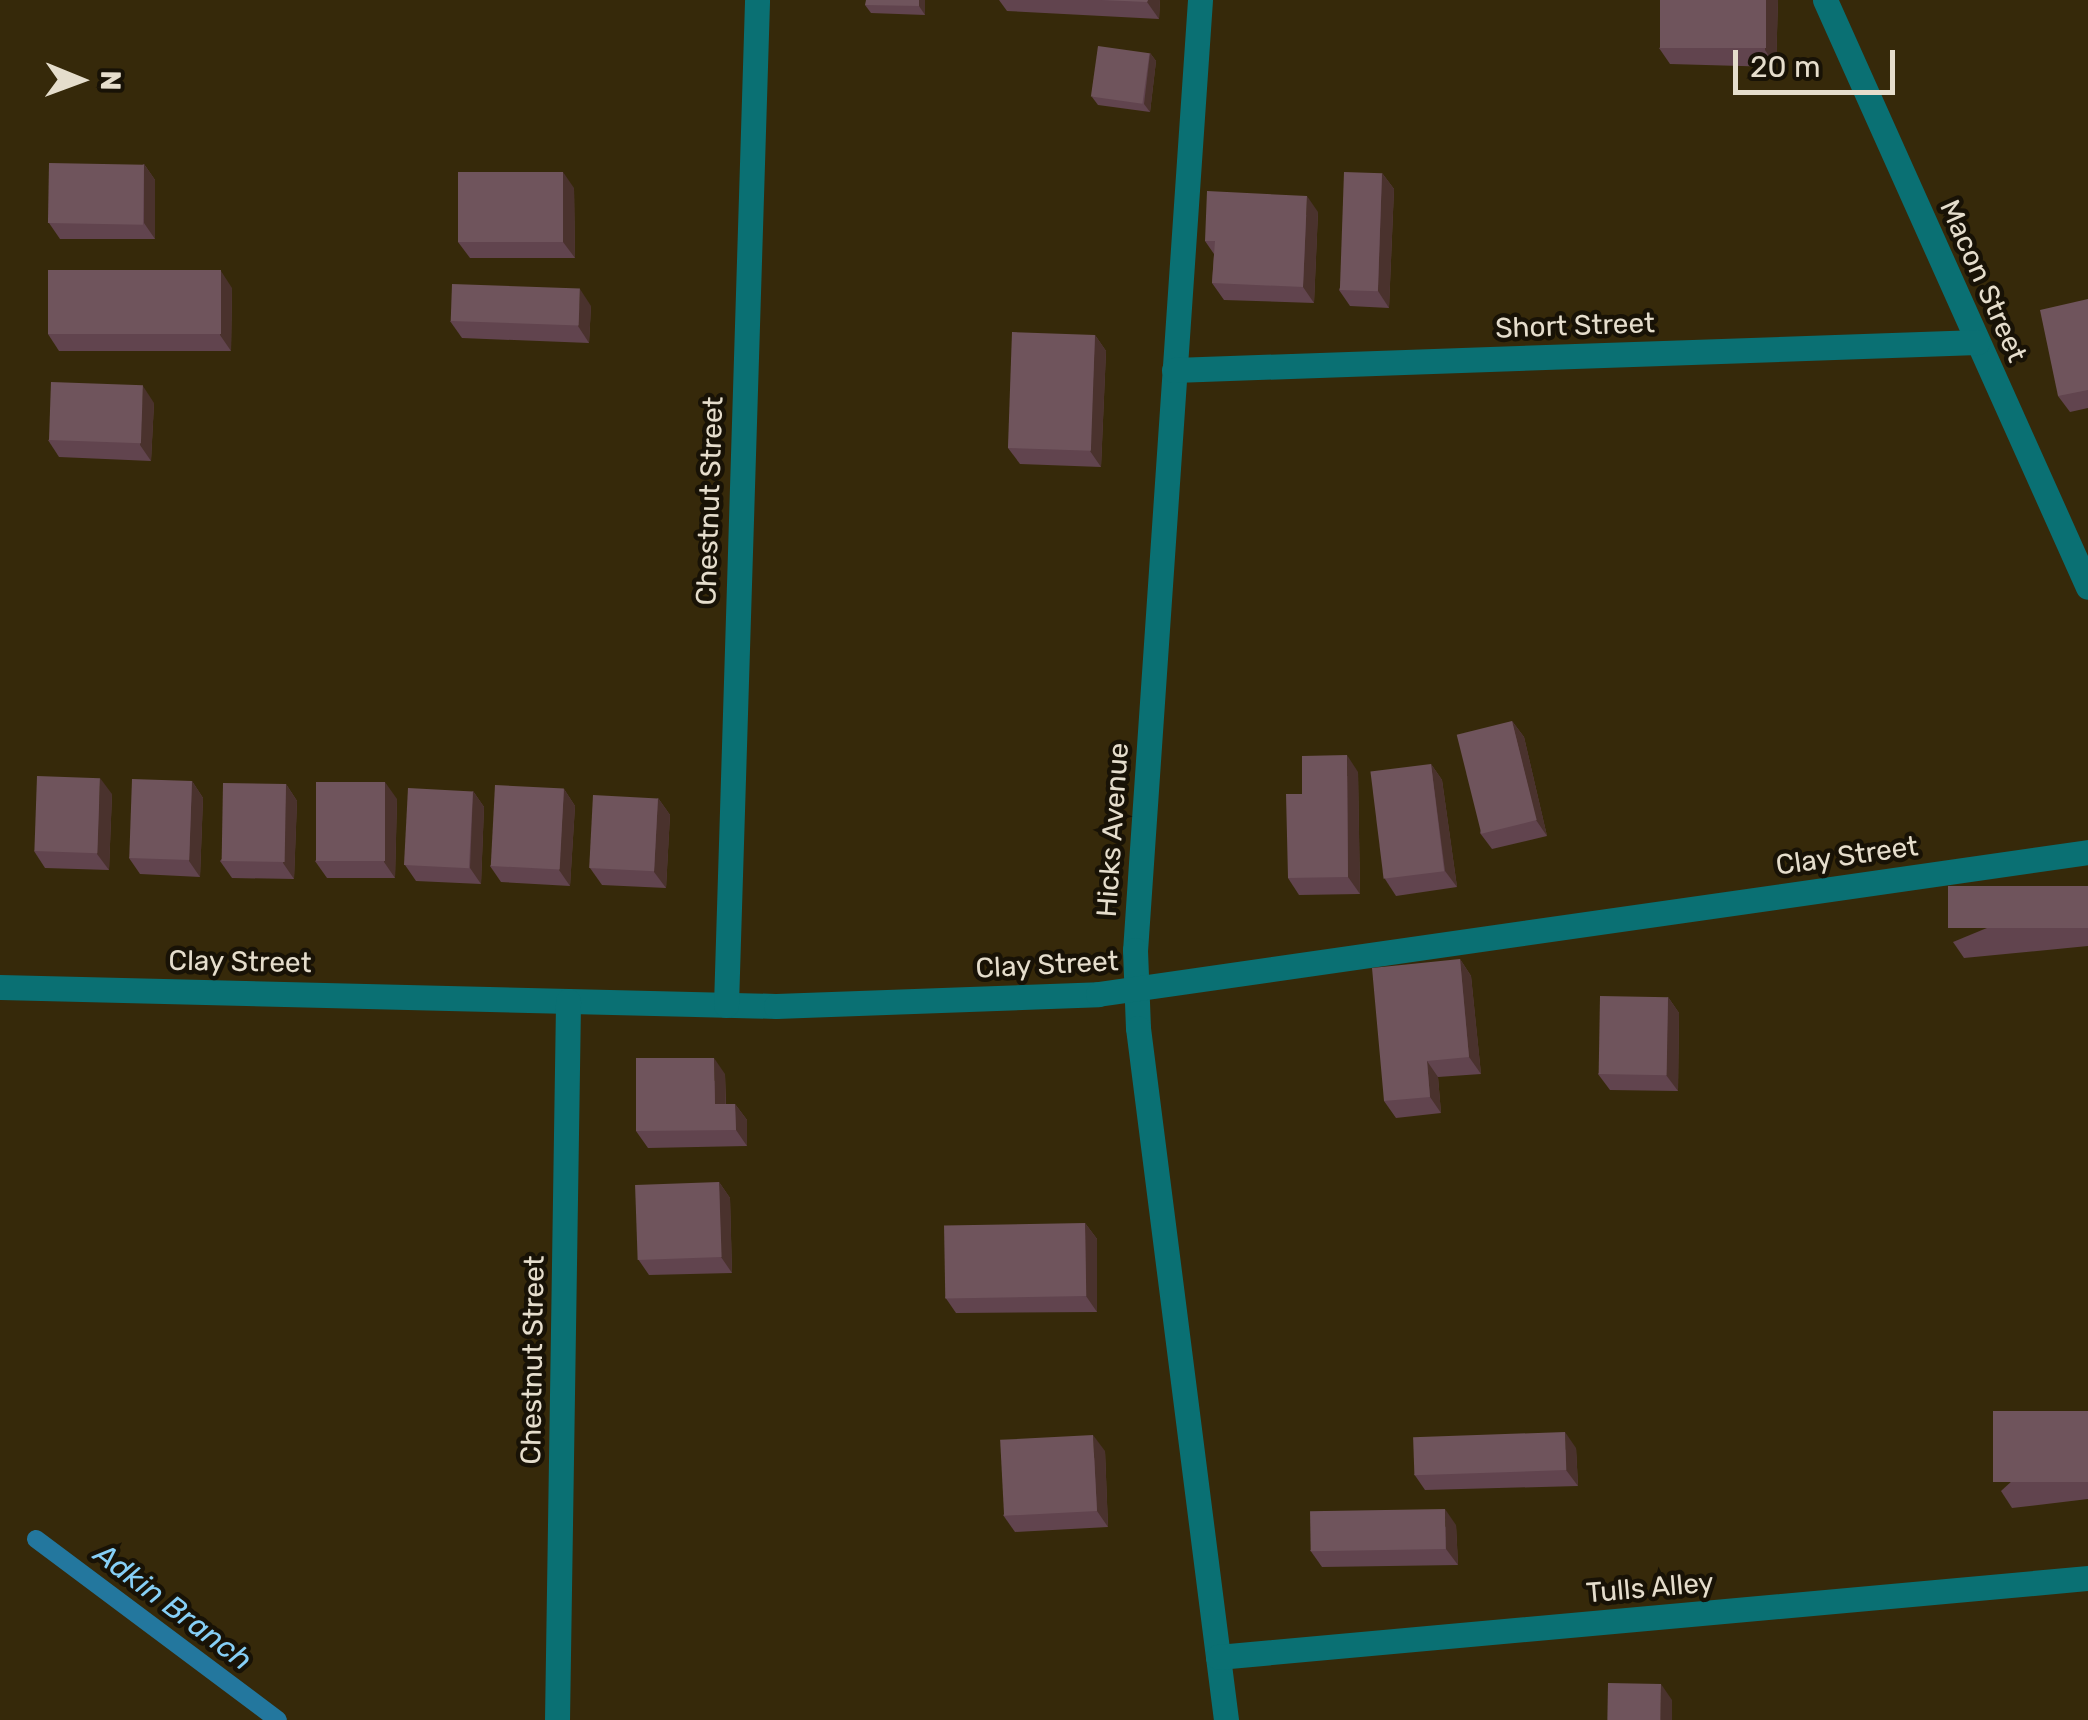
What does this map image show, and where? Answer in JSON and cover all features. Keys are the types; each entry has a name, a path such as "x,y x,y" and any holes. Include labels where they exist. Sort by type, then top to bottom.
{"street":[{"name":"Chestnut Street","path":"726,1005 757,0"},
{"name":"Hicks Avenue","path":"1200,0 1136,990 1226,1720"},
{"name":"Macon Street","path":"1825,0 2088,587"},
{"name":"Short Street","path":"1174,370 1978,342"},
{"name":"Clay Street","path":"0,986 726,1005 1136,990 2088,852"},
{"name":"Chestnut Street","path":"557,1720 568,1001"},
{"name":"Tulls Alley","path":"1218,1657 2088,1578"}],"building":[{"path":"866,0 919,0 919,6 865,5"},
{"path":"1660,0 1766,0 1766,48 1660,48"},
{"path":"1098,46 1149,53 1142,104 1091,97"},
{"path":"49,163 144,165 143,225 48,223"},
{"path":"458,172 563,172 563,242 458,242"},
{"path":"1344,172 1382,173 1378,291 1340,290"},
{"path":"1207,191 1307,196 1303,287 1212,283 1215,241 1205,241"},
{"path":"48,270 221,270 221,334 48,334"},
{"path":"452,284 580,288 579,325 451,321"},
{"path":"2088,299 2088,390 2058,396 2040,310"},
{"path":"1012,332 1095,335 1091,451 1008,448"},
{"path":"51,382 143,385 141,443 49,440"},
{"path":"1512,721 1537,820 1481,834 1457,735"},
{"path":"1347,755 1348,877 1288,878 1286,794 1302,794 1302,756"},
{"path":"1431,764 1444,871 1384,879 1370,771"},
{"path":"37,776 100,778 97,853 34,851"},
{"path":"132,779 192,781 189,860 129,858"},
{"path":"316,782 385,782 385,861 316,861"},
{"path":"223,783 286,784 285,862 222,861"},
{"path":"495,785 564,789 560,870 491,866"},
{"path":"408,788 473,791 469,868 404,865"},
{"path":"593,795 658,798 654,871 589,868"},
{"path":"1948,886 2088,886 2088,928 1948,928"},
{"path":"1460,959 1469,1057 1427,1061 1430,1097 1384,1101 1372,968"},
{"path":"1600,996 1668,997 1667,1075 1599,1074"},
{"path":"636,1058 714,1058 715,1104 735,1104 736,1130 636,1131"},
{"path":"719,1182 722,1257 638,1260 635,1185"},
{"path":"1085,1223 1086,1296 945,1298 944,1225"},
{"path":"1993,1411 2088,1411 2088,1482 1993,1482"},
{"path":"1565,1432 1566,1470 1414,1475 1413,1437"},
{"path":"1093,1435 1097,1511 1004,1516 1000,1440"},
{"path":"1445,1509 1446,1549 1311,1551 1310,1511"},
{"path":"1608,1683 1661,1684 1660,1720 1607,1720"}],"waterway":[{"name":"Adkin Branch","path":"36,1539 278,1720"}]}
